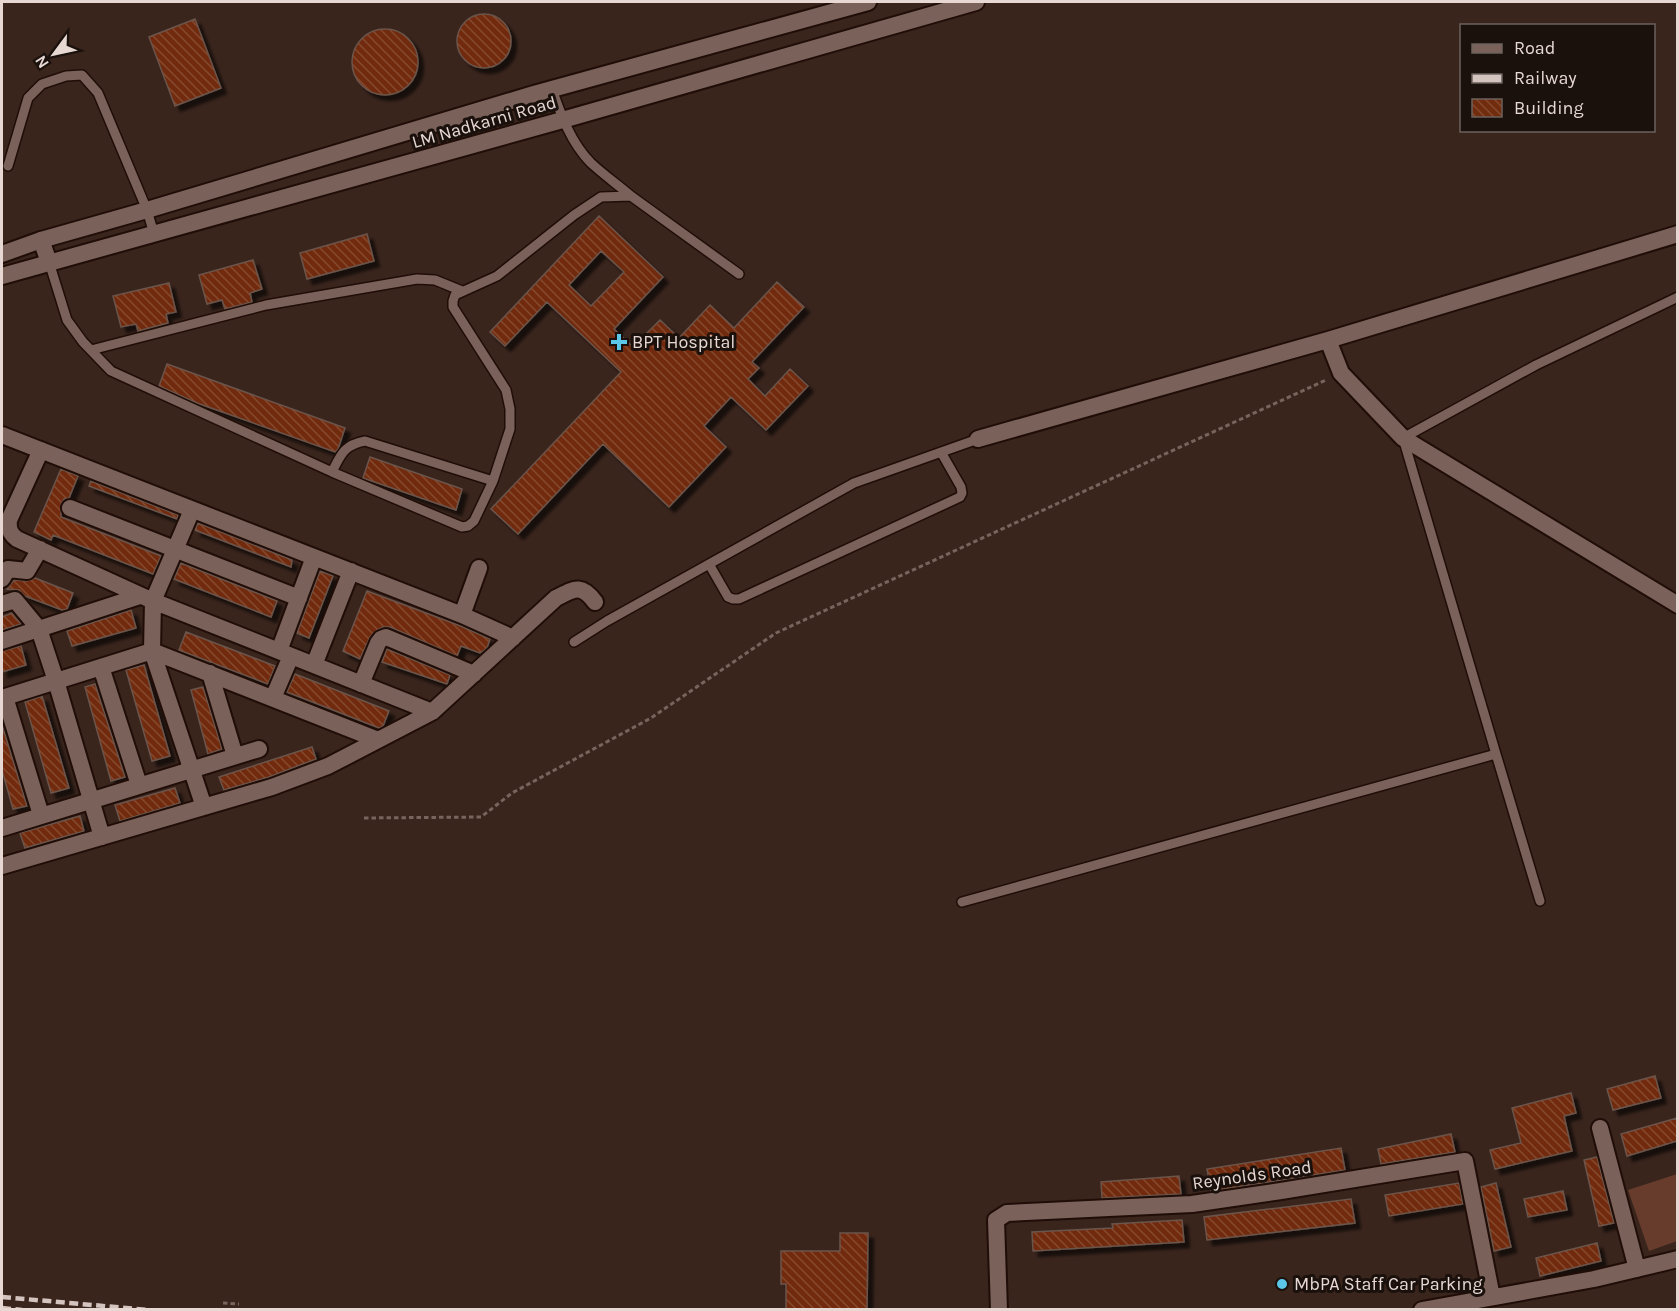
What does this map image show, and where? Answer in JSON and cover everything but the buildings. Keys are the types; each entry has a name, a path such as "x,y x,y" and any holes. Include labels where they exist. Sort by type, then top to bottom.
{"street":[{"name":"LM Nadkarni Road","path":"2,254 41,240 552,89 868,2"},
{"name":"LM Nadkarni Road","path":"2,276 976,2"},
{"path":"978,439 1328,340 1677,234"},
{"path":"41,240 49,262"},
{"path":"1328,340 1341,373 1403,438 1677,604"},
{"path":"2,435 462,615 513,638"},
{"path":"41,450 9,520 5,522 17,539 147,599 432,712"},
{"path":"70,508 299,598"},
{"path":"192,510 176,549 147,599 152,651 204,807"},
{"path":"2,579 8,569 27,571 40,549"},
{"path":"273,698 299,598 314,557"},
{"path":"462,615 479,568"},
{"path":"314,665 351,571"},
{"path":"3,862 102,837 272,787 328,766 432,712 556,598 580,588 590,594 595,602"},
{"path":"6,599 39,629 102,837"},
{"path":"2,642 39,629 147,599"},
{"path":"361,684 378,642 386,637 474,674"},
{"path":"41,816 3,697 152,651 378,740"},
{"path":"101,667 139,785"},
{"path":"210,673 235,756"},
{"path":"2,828 260,749"},
{"path":"1600,1128 1636,1269"},
{"name":"Reynolds Road","path":"999,1310 996,1220 1007,1213 1192,1204 1465,1161 1492,1297"},
{"path":"1422,1310 1594,1279 1677,1259"}],"lane":[{"path":"8,166 28,98 42,84 66,76 82,75 98,93 147,210 154,234"},
{"path":"552,89 563,120 590,162 631,196 739,274"},
{"path":"49,262 67,320 91,351 111,371 332,472 462,527 474,521 493,481 510,429 510,409 506,390 453,307 455,295 497,276 600,197 631,196"},
{"path":"91,351 267,305 417,279 435,280 462,291"},
{"path":"1540,901 1403,438 1536,365 1677,297"},
{"path":"574,642 607,621 854,483 978,439"},
{"path":"332,472 343,451 353,443 365,441 493,481"},
{"path":"709,564 728,597 739,599 960,497 962,487 941,452"},
{"path":"595,602 607,621"},
{"path":"962,902 1496,754"}],"path":[{"path":"364,818 481,817 512,793 651,718 776,633 1341,373"},
{"path":"223,1303 239,1304"}],"shaded area":[{"path":"1677,1174 1677,1241 1649,1251 1628,1190"}],"railway":[{"path":"2,1297 149,1310"},
{"path":"2,1308 22,1310"}],"place":[{"name":"BPT Hospital","path":"619,342"},
{"name":"MbPA Staff Car Parking","path":"1282,1284"}]}
